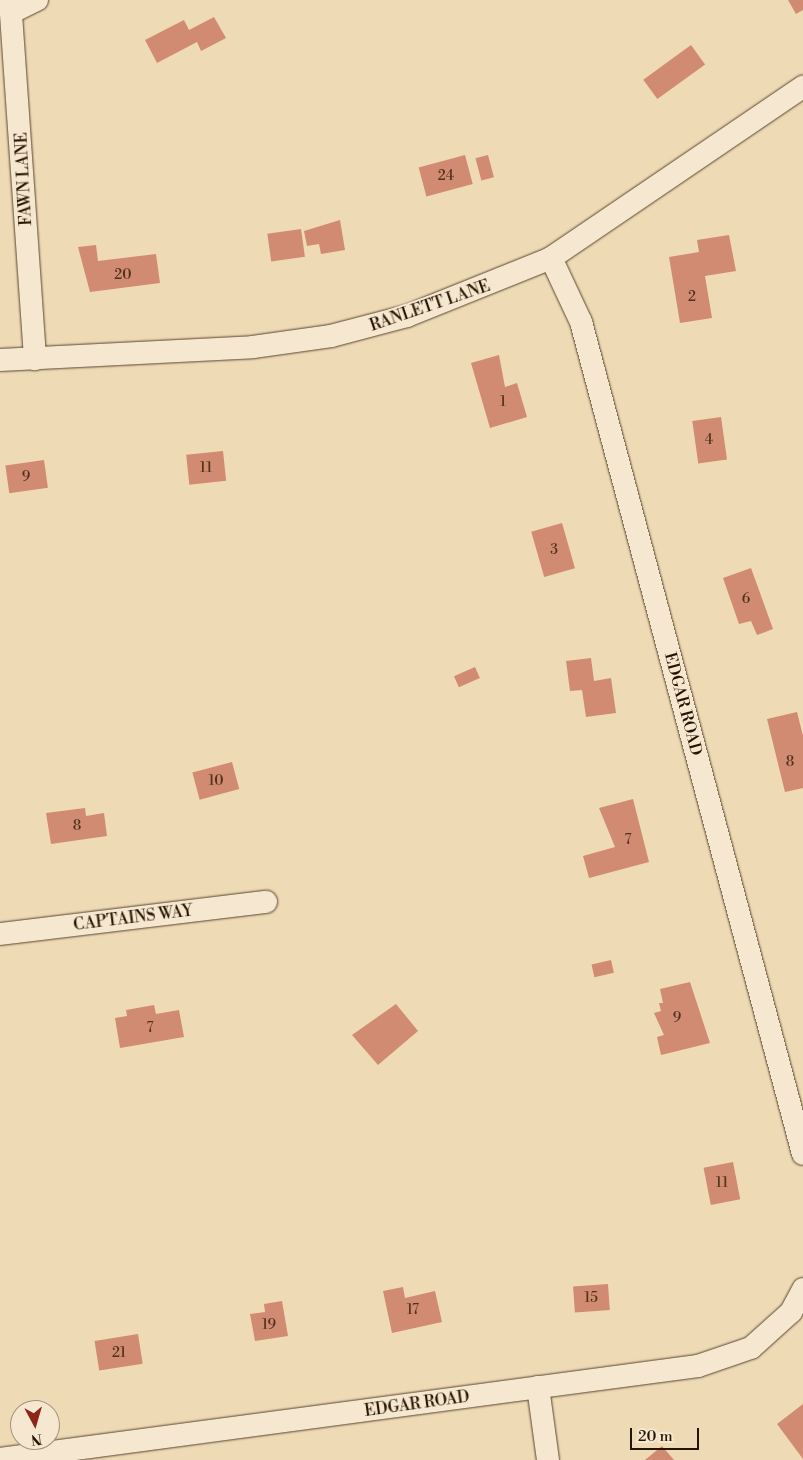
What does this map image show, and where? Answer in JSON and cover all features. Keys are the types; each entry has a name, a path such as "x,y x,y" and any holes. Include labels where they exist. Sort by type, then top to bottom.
{"street":[{"path":"11,6 37,0"},
{"name":"FAWN LANE","path":"11,6 35,359"},
{"name":"RANLETT LANE","path":"0,360 216,351 331,336 430,308 550,258 803,87"},
{"name":"EDGAR ROAD","path":"550,258 581,322 800,1131 803,1154"},
{"name":"CAPTAINS WAY","path":"0,934 266,902"},
{"name":"EDGAR ROAD","path":"0,1459 538,1388 728,1358 773,1331 791,1312 803,1289"},
{"path":"538,1388 548,1460"}],"building":[{"path":"788,0 803,0 803,10 796,14"},
{"path":"214,17 226,38 201,51 197,42 157,63 145,40 184,20 189,30"},
{"path":"691,45 705,64 657,99 643,80"},
{"path":"465,155 473,184 426,196 419,167"},
{"path":"488,155 494,177 481,181 475,158"},
{"path":"340,220 345,250 321,254 319,244 307,246 304,231"},
{"path":"301,229 305,257 271,261 267,234"},
{"path":"729,235 736,271 705,276 712,318 680,323 669,257 699,252 697,240"},
{"path":"96,245 98,261 156,254 160,283 90,292 78,247"},
{"path":"499,355 505,387 517,383 527,417 490,428 471,363"},
{"path":"721,417 727,460 698,464 692,421"},
{"path":"223,451 226,481 189,485 186,455"},
{"path":"44,460 48,488 9,493 5,465"},
{"path":"562,523 575,568 544,577 531,532"},
{"path":"751,568 773,629 757,635 751,621 739,624 723,578"},
{"path":"591,658 594,681 611,678 616,713 586,717 582,690 570,691 566,661"},
{"path":"475,667 480,678 459,687 454,676"},
{"path":"797,712 803,736 803,788 785,792 767,719"},
{"path":"232,762 239,789 200,800 192,773"},
{"path":"633,799 649,862 589,878 583,856 615,847 599,808"},
{"path":"85,808 86,816 104,813 107,836 51,844 46,813"},
{"path":"611,960 614,973 594,977 592,964"},
{"path":"690,982 710,1043 661,1055 657,1037 664,1035 654,1013 661,1011 659,1003 663,1003 660,989"},
{"path":"396,1004 418,1031 378,1065 352,1035"},
{"path":"154,1005 156,1014 179,1010 184,1037 120,1048 115,1018 127,1016 126,1010"},
{"path":"733,1162 740,1199 711,1205 704,1168"},
{"path":"608,1284 610,1310 575,1312 573,1286"},
{"path":"403,1287 405,1298 435,1291 442,1322 392,1333 383,1291"},
{"path":"282,1301 288,1336 255,1341 250,1314 265,1312 264,1304"},
{"path":"138,1334 143,1364 99,1371 95,1341"},
{"path":"803,1404 803,1459 777,1424"},
{"path":"662,1446 674,1460 645,1460"}]}
